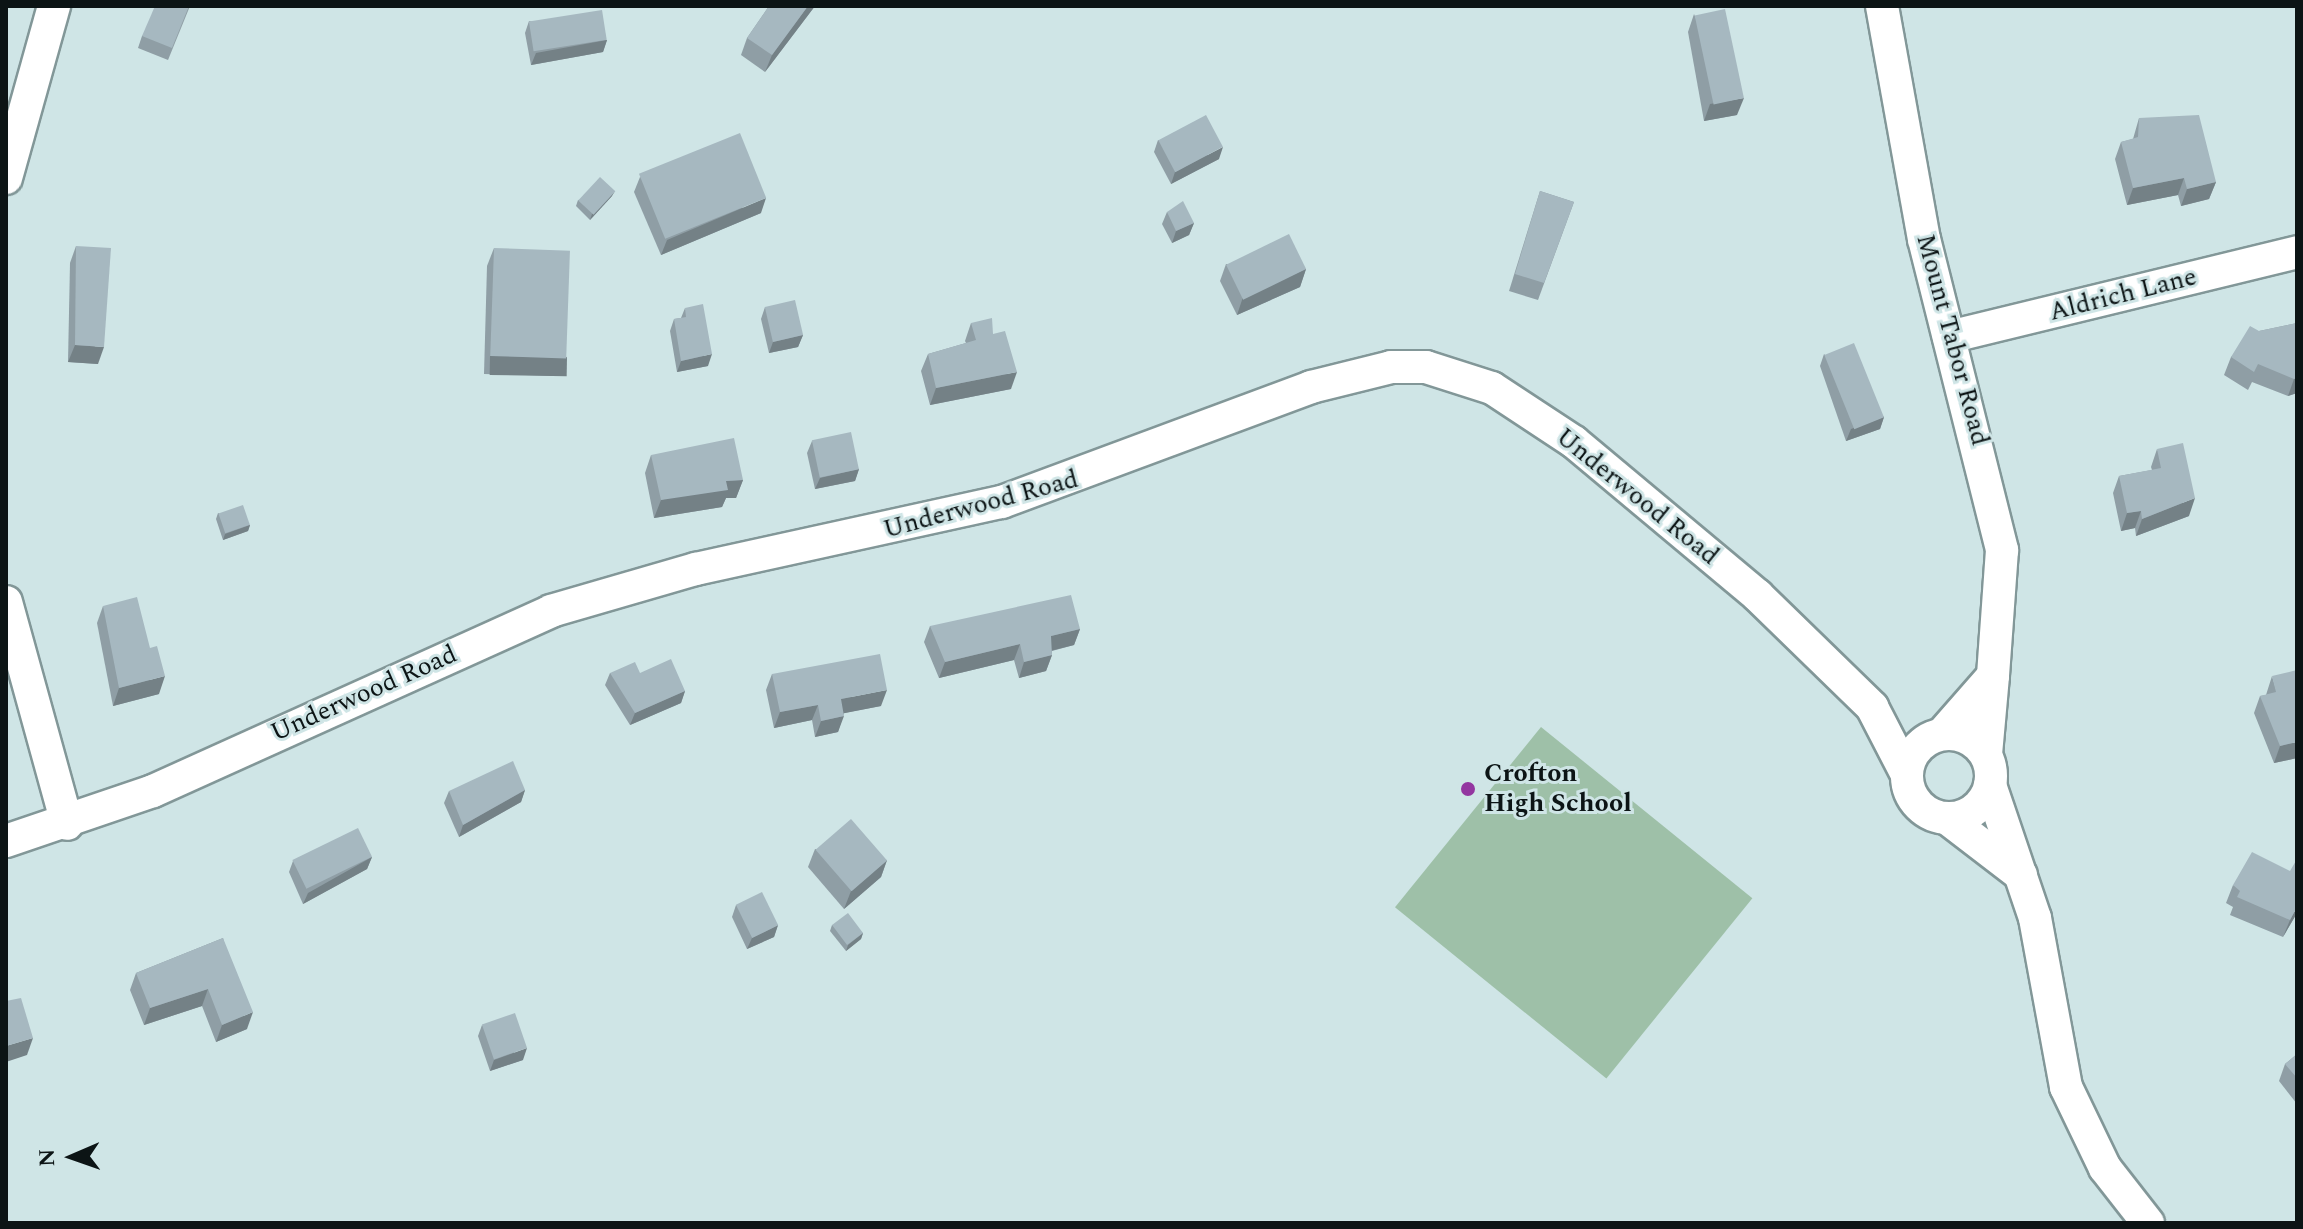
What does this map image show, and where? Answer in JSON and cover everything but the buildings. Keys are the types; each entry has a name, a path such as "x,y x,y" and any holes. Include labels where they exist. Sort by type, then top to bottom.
{"street":[{"path":"6,178 54,6"},
{"name":"Mount Tabor Road","path":"1882,6 1949,337 2002,550 1988,770"},
{"name":"Aldrich Lane","path":"1949,337 2297,252"},
{"name":"Underwood Road","path":"6,841 67,824 551,611 696,569 1002,502 1311,387 1391,367 1458,375 1530,410 1757,595 1872,707 1906,773"},
{"path":"6,602 67,824"},
{"path":"1993,676 1940,735 1916,749 1906,773 1922,809 1948,819 2021,875"},
{"name":"Underwood Road","path":"1872,707 1940,735"},
{"path":"1940,735 1967,738 1988,770 2021,875 2066,1087 2105,1168 2148,1223"},
{"path":"1948,819 1975,810 1988,770"}],"green space":[{"path":"1541,727 1752,898 1606,1078 1395,907"}],"place":[{"name":"Crofton High School","path":"1468,789"}]}
